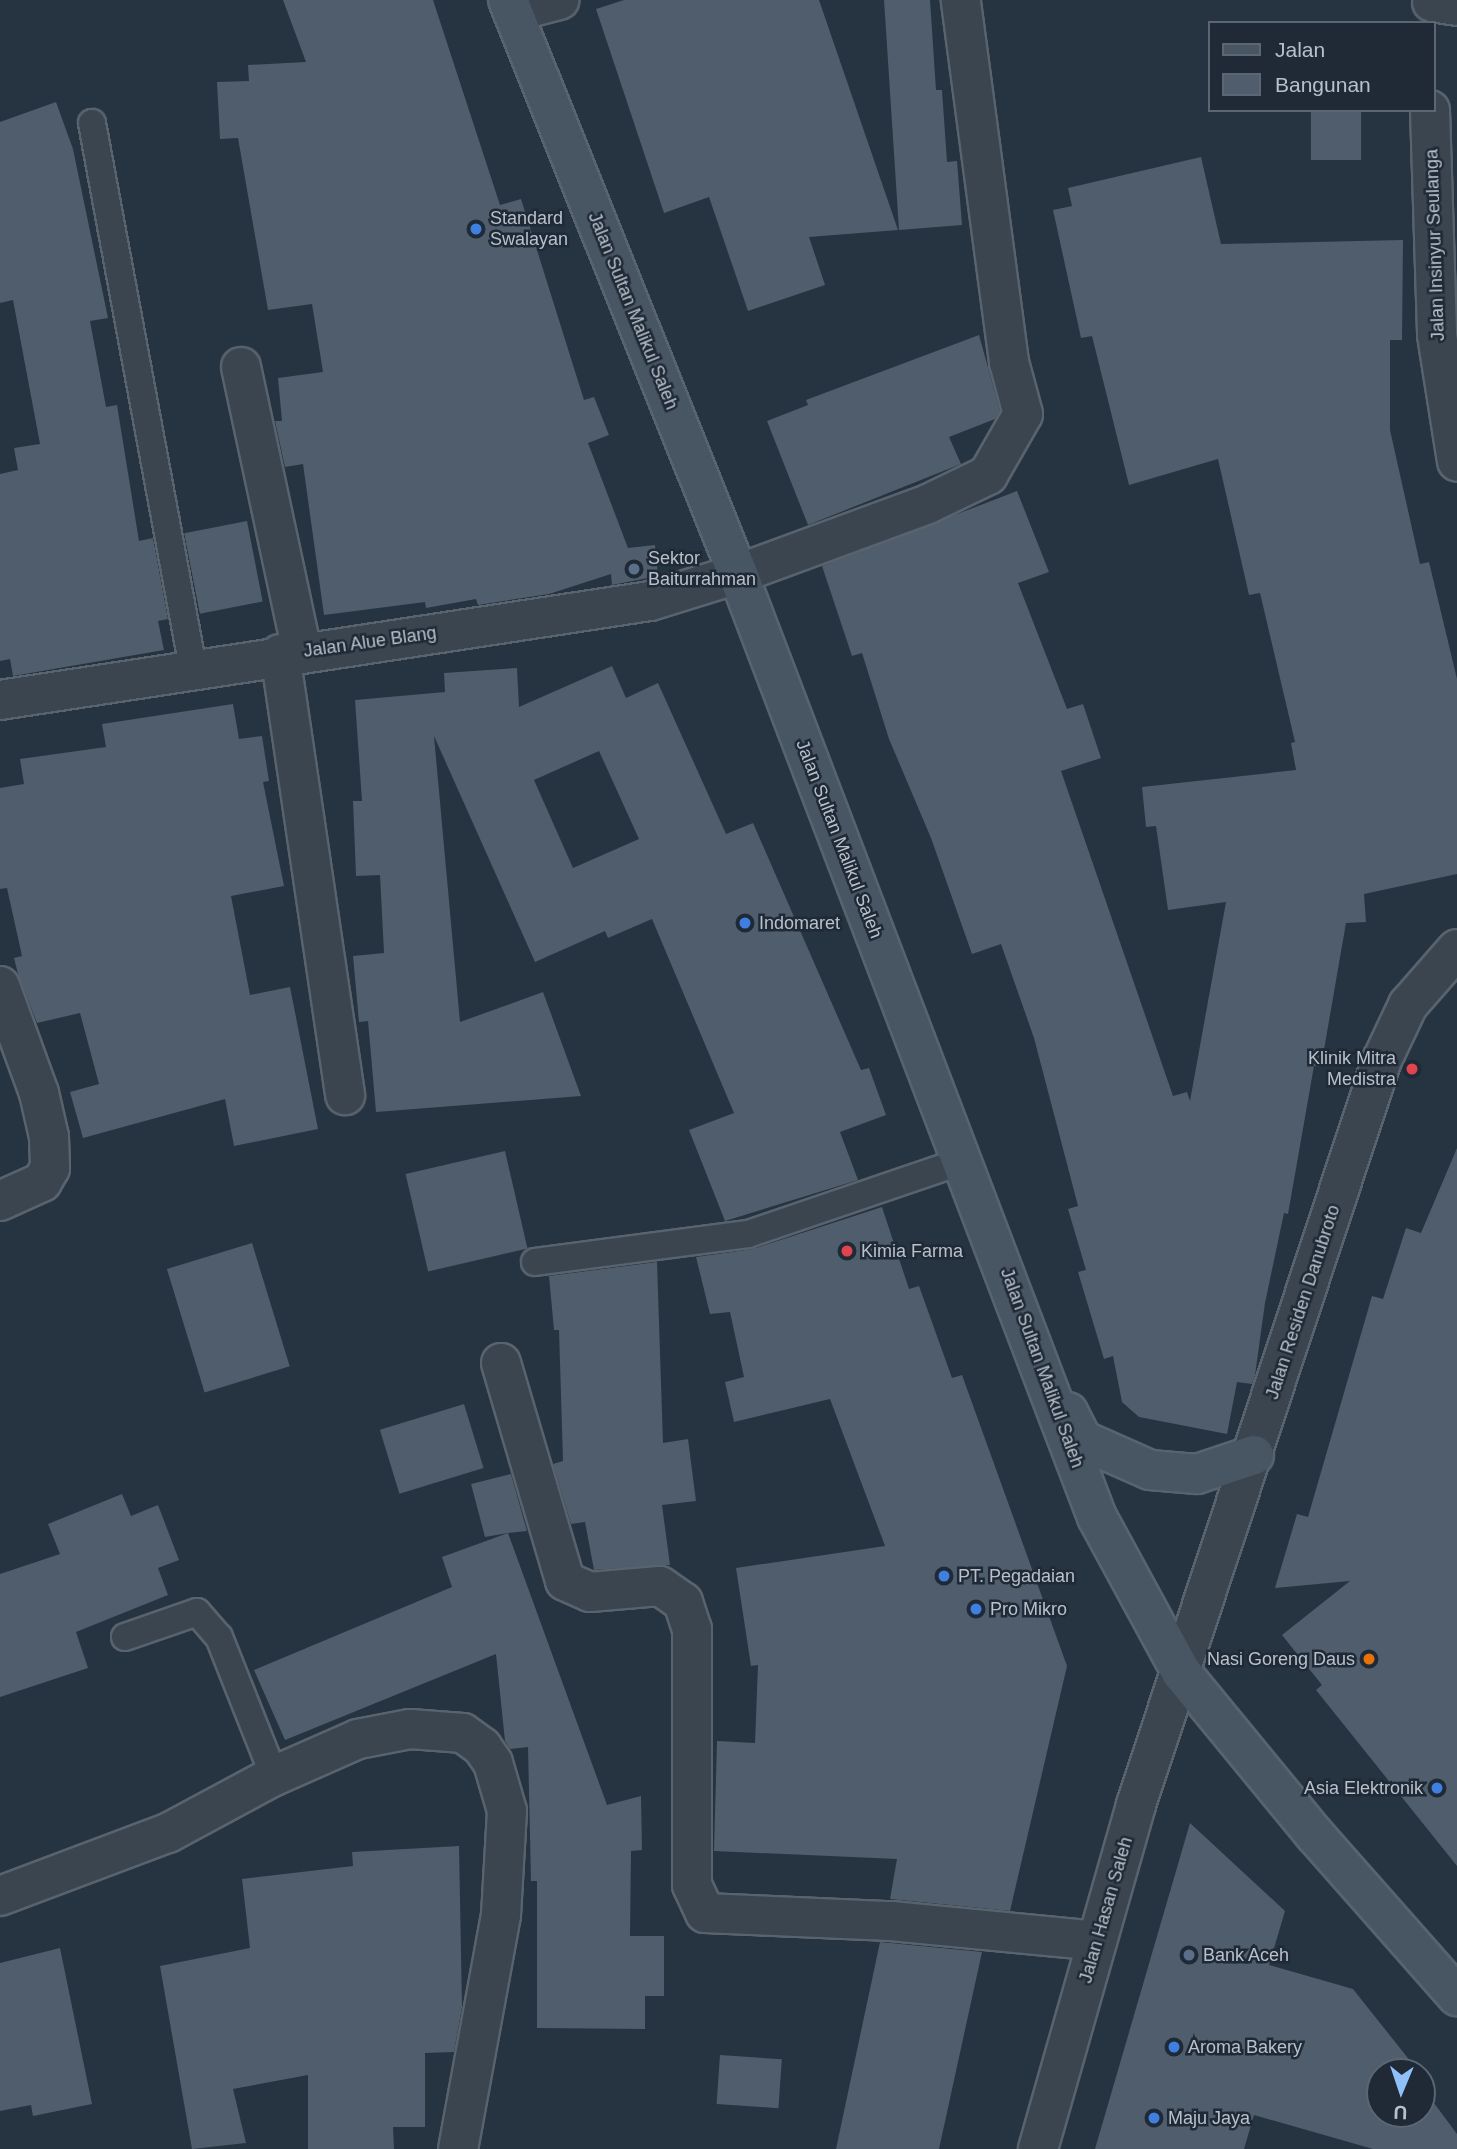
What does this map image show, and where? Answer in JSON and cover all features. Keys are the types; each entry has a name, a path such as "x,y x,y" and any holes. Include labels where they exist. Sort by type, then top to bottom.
{"main road":[{"name":"Jalan Sultan Malikul Saleh","path":"510,6 738,575 1037,1350 1097,1517 1181,1672 1315,1835 1457,1997"},
{"path":"1037,1350 1082,1440 1129,1463 1150,1470 1197,1474 1254,1455"}],"street":[{"path":"510,6 559,0"},
{"name":"Jalan Alue Blang","path":"0,700 291,653 650,601 738,575 928,504 988,475 1023,414 1009,362 961,0"},
{"name":"Jalan Insinyur Seulanga","path":"1430,112 1437,335 1457,461"},
{"path":"241,367 291,653 345,1095"},
{"name":"Jalan Residen Danubroto","path":"1181,1672 1382,1060 1408,1005 1457,949"},
{"path":"0,986 39,1093 49,1137 50,1168 42,1182 0,1201"},
{"path":"501,1363 565,1581 590,1592 660,1586 683,1602 692,1629 692,1885 705,1913 891,1921 1097,1941"},
{"name":"Jalan Hasan Saleh","path":"1038,2149 1097,1941 1181,1672"},
{"path":"0,1896 168,1833 274,1776 358,1739 410,1729 463,1733 482,1746 493,1763 507,1811 500,1915 458,2149"}],"lane":[{"path":"92,123 193,668"},
{"path":"535,1262 748,1234 962,1161"},
{"path":"125,1637 197,1612 219,1637 274,1776"}],"building":[{"path":"283,0 433,0 500,205 521,199 584,400 594,397 609,435 588,443 628,548 655,545 658,576 612,585 611,574 549,594 478,605 476,599 426,608 425,602 324,615 303,464 285,467 275,421 282,421 278,378 323,372 312,304 268,310 238,138 220,139 217,82 249,81 248,65 306,62"},
{"path":"624,0 819,0 898,230 809,237 825,285 748,311 709,197 664,213 596,9"},
{"path":"884,0 930,0 936,90 942,90 947,162 957,161 962,225 899,230"},
{"path":"56,102 73,149 108,318 90,321 106,407 117,405 139,541 153,538 168,619 158,621 164,650 13,676 10,659 0,661 0,474 18,470 14,448 40,444 13,300 0,303 0,122"},
{"path":"1311,112 1361,112 1361,160 1311,160"},
{"path":"1201,157 1221,244 1403,240 1402,340 1390,340 1390,430 1420,564 1429,562 1457,679 1457,874 1364,894 1366,922 1346,923 1321,1067 1314,1066 1288,1214 1284,1213 1265,1303 1255,1375 1252,1384 1237,1382 1227,1434 1139,1417 1122,1402 1113,1356 1104,1359 1078,1272 1086,1270 1068,1209 1078,1206 1034,1038 1001,944 972,954 931,838 889,739 862,653 852,656 822,566 1017,491 1049,572 1018,583 1067,709 1083,704 1101,758 1061,771 1173,1096 1187,1092 1190,1101 1226,902 1168,910 1156,826 1146,827 1142,787 1296,770 1291,743 1295,742 1260,593 1249,595 1218,459 1129,485 1092,336 1081,338 1053,210 1072,206 1068,188"},
{"path":"979,335 1000,411 995,419 949,437 961,464 808,525 767,421 808,405 806,400"},
{"path":"247,521 263,601 200,614 184,533"},
{"path":"612,666 626,698 658,683 726,834 753,823 861,1070 869,1068 886,1115 840,1132 858,1180 725,1221 689,1130 734,1113 652,919 608,938 605,931 535,962 434,736 460,1022 543,992 581,1096 376,1112 368,1021 359,1022 353,956 384,953 380,875 356,876 353,801 362,801 355,700 445,692 444,673 517,668 519,707","holes":["599,751 639,839 573,868 534,780"]},
{"path":"233,704 239,739 262,736 269,781 263,782 284,886 231,896 250,995 290,987 318,1129 234,1146 225,1099 83,1138 70,1092 99,1084 80,1013 37,1023 18,974 14,958 22,956 7,888 0,889 0,788 24,784 20,759 106,747 102,724"},
{"path":"1457,1148 1457,1866 1316,1690 1322,1685 1282,1635 1350,1581 1275,1588 1297,1514 1308,1517 1372,1296 1383,1299 1406,1228 1421,1233"},
{"path":"505,1151 527,1248 428,1271 406,1174"},
{"path":"882,1207 909,1289 919,1286 952,1378 962,1375 1067,1666 1010,1911 890,1899 897,1859 714,1851 717,1741 755,1743 758,1665 751,1666 736,1568 885,1546 830,1399 734,1422 725,1382 744,1377 730,1312 710,1314 696,1257 753,1249"},
{"path":"252,1243 290,1366 205,1392 167,1269"},
{"path":"657,1262 663,1443 688,1439 696,1501 662,1505 670,1565 594,1570 585,1522 571,1524 553,1464 563,1461 559,1330 554,1330 549,1276"},
{"path":"464,1404 484,1468 399,1494 380,1430"},
{"path":"511,1474 527,1531 485,1537 471,1484"},
{"path":"122,1494 131,1516 158,1505 179,1560 158,1568 168,1595 76,1632 88,1668 0,1697 0,1574 60,1554 48,1524"},
{"path":"508,1533 607,1805 641,1796 642,1850 631,1851 630,1936 664,1936 664,1996 645,1996 645,2029 537,2028 537,1881 531,1881 528,1747 510,1749 505,1741 496,1654 285,1740 254,1670 452,1587 442,1557"},
{"path":"1190,1823 1285,1911 1269,1965 1353,1989 1408,2058 1366,2058 1366,2128 1436,2128 1436,2106 1457,2134 1457,2149 1373,2149 1254,2115 1244,2149 1095,2149"},
{"path":"459,1846 462,2007 454,2052 425,2053 425,2127 393,2127 394,2149 308,2149 308,2075 233,2089 246,2143 192,2149 160,1966 250,1948 242,1879 353,1866 352,1852"},
{"path":"880,1942 982,1952 939,2149 836,2149"},
{"path":"60,1948 92,2104 33,2116 31,2105 0,2111 0,1963"},
{"path":"720,2055 782,2059 778,2108 717,2104"}],"place":[{"name":"Standard Swalayan","path":"476,229"},
{"name":"Sektor Baiturrahman","path":"634,569"},
{"name":"Indomaret","path":"745,923"},
{"name":"Klinik Mitra Medistra","path":"1412,1069"},
{"name":"Kimia Farma","path":"847,1251"},
{"name":"PT. Pegadaian","path":"944,1576"},
{"name":"Pro Mikro","path":"976,1609"},
{"name":"Nasi Goreng Daus","path":"1369,1659"},
{"name":"Asia Elektronik","path":"1437,1788"},
{"name":"Bank Aceh","path":"1189,1955"},
{"name":"Aroma Bakery","path":"1174,2047"},
{"name":"Maju Jaya","path":"1154,2118"}]}
